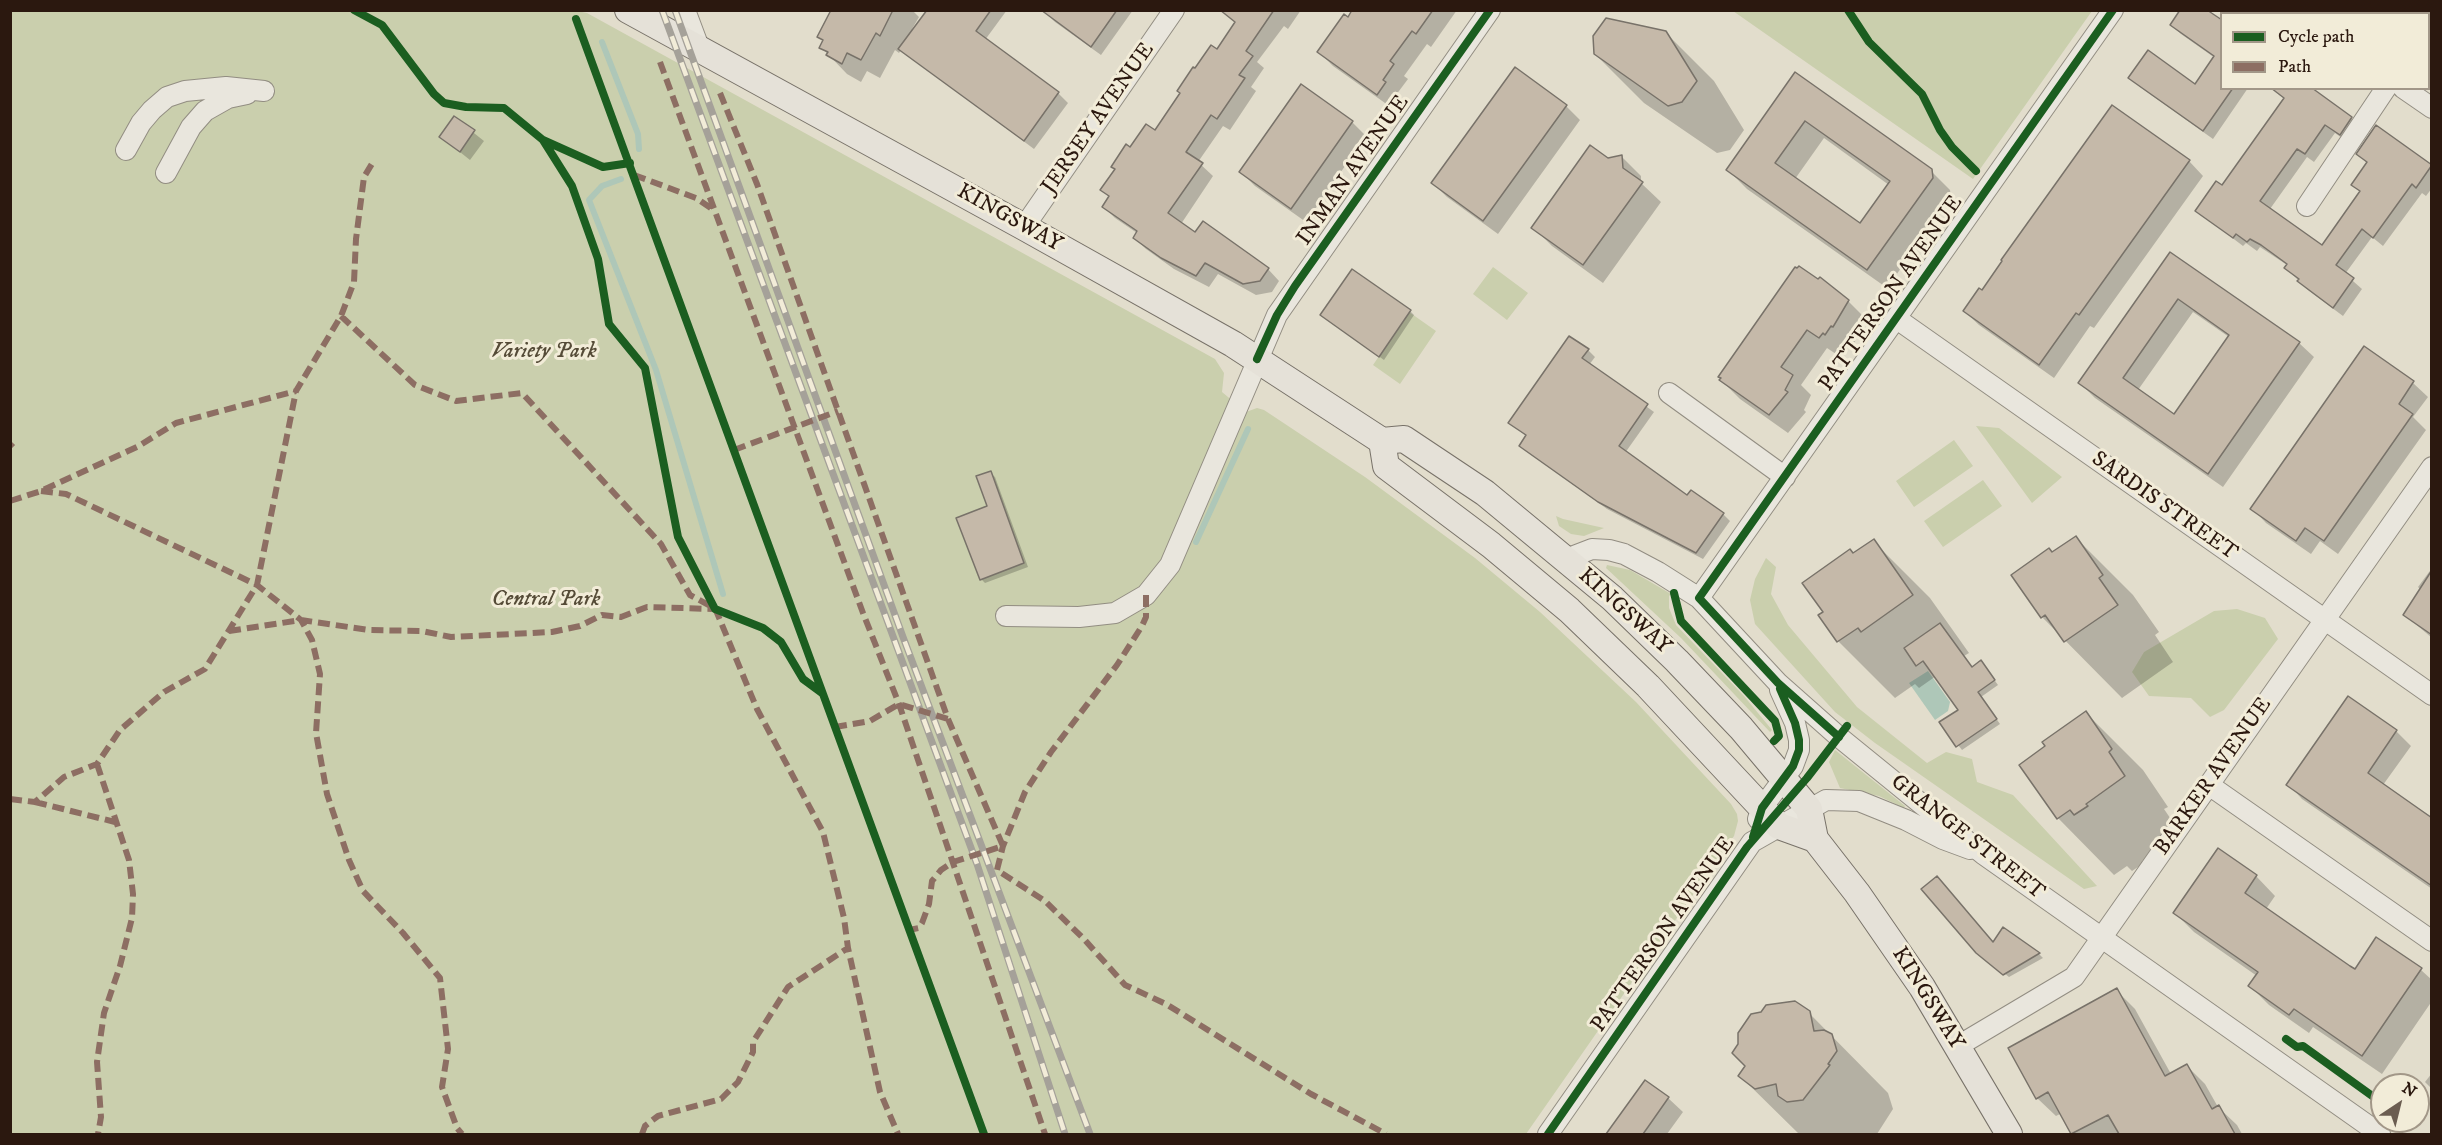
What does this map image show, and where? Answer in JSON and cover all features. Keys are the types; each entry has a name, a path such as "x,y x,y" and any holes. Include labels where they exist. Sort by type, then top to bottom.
{"main road":[{"name":"KINGSWAY","path":"628,10 1024,227 1257,359 1382,441 1404,439 1485,493 1612,598 1677,661 1741,728 1809,809 1815,839 1922,987 2009,1134"},
{"name":"KINGSWAY","path":"1382,441 1386,466 1491,545 1569,610 1648,686 1770,817 1815,839"}],"street":[{"path":"685,10 700,50"},
{"name":"JERSEY AVENUE","path":"1024,227 1174,10"},
{"name":"INMAN AVENUE","path":"1006,616 1079,617 1114,613 1146,595 1170,565 1276,315 1490,10"},
{"name":"PATTERSON AVENUE","path":"1699,598 2113,10"},
{"path":"126,150 141,123 167,97 185,91 226,87 264,91 228,98 205,111 191,128 166,173"},
{"path":"2307,206 2385,90"},
{"path":"2406,90 2432,108"},
{"name":"SARDIS STREET","path":"1897,319 2432,695"},
{"path":"1669,393 1785,477"},
{"name":"BARKER AVENUE","path":"1958,1046 2074,977 2432,467"},
{"name":"GRANGE STREET","path":"1566,560 1592,549 1624,554 1699,598 1778,683 1839,737 1983,854 2380,1134"},
{"name":"PATTERSON AVENUE","path":"1548,1134 1770,817 1784,780 1793,765 1799,740 1795,723 1778,683"},
{"path":"2209,785 2432,942"},
{"name":"PATTERSON AVENUE","path":"1770,817 1809,809 1826,800 1860,801 1906,820 1943,839 1983,854"}],"green space":[{"name":"Central Park","path":"572,10 587,13 1215,359 1224,373 1222,392 1246,412 1257,408 1264,410 1365,477 1475,558 1540,612 1636,702 1731,804 1738,821 1734,836 1526,1134 11,1134 10,11"},
{"path":"1733,11 2092,11 1973,179"},
{"path":"1493,267 1528,293 1507,320 1473,294"},
{"path":"1409,312 1436,331 1400,384 1373,365"},
{"path":"1976,426 1999,428 2062,477 2032,503"},
{"path":"1954,440 1973,466 1914,507 1896,481"},
{"path":"1983,480 2002,506 1943,547 1924,521"},
{"path":"1556,516 1604,528 1584,536 1571,534 1559,526"},
{"path":"1766,558 1776,567 1771,594 1788,625 1857,707 1927,763 1946,752 1972,759 1977,782 2013,795 2097,886 2084,889 1875,743 1835,712 1755,624 1750,600 1755,579"},
{"path":"1607,565 1630,570 1671,594 1669,608 1676,625 1744,696 1772,730 1770,732 1681,638 1606,568"},
{"path":"2237,609 2265,618 2278,639 2224,710 2210,717 2191,698 2149,696 2132,672 2144,652 2214,611"},
{"path":"1835,750 1905,806 1904,808 1879,796 1840,788 1829,762"}],"shaded area":[{"path":"1928,671 1950,702 1948,711 1935,720 1909,683"}],"building":[{"path":"831,10 893,10 880,36 876,33 861,60 847,53 842,64 826,55 828,52 819,48 823,40 817,37"},
{"path":"927,10 991,10 976,31 1059,92 1024,141 898,49"},
{"path":"1041,10 1117,10 1091,47"},
{"path":"1220,10 1274,10 1246,51 1253,56 1239,75 1245,78 1217,119 1211,115 1186,152 1203,163 1168,213 1195,232 1203,221 1269,268 1260,281 1243,284 1205,263 1196,276 1161,258 1133,238 1137,231 1102,207 1109,196 1100,190 1115,169 1111,167 1126,144 1130,147 1146,124 1155,130 1180,93 1177,91 1193,67 1195,68 1211,45 1217,49 1235,22"},
{"path":"1352,10 1433,10 1416,34 1412,31 1390,61 1394,64 1383,80 1386,82 1377,95 1317,52 1344,14 1348,17"},
{"path":"2180,10 2207,10 2220,19 2220,90 2232,90 2203,131 2128,78 2148,50 2195,84 2214,56 2170,25"},
{"path":"1606,18 1666,31 1697,81 1682,102 1668,106 1594,54 1593,36"},
{"path":"1515,67 1567,105 1483,221 1431,183"},
{"path":"1795,72 1932,169 1933,178 1867,270 1726,170","holes":["1805,121 1890,181 1860,223 1775,163"]},
{"path":"1301,84 1353,121 1291,209 1239,172"},
{"path":"2274,90 2315,90 2352,117 2340,135 2325,125 2305,154 2297,149 2260,201 2322,245 2360,191 2351,185 2367,162 2356,154 2376,125 2432,165 2416,188 2412,184 2373,238 2362,229 2336,265 2354,278 2333,308 2297,281 2299,279 2284,268 2287,264 2261,245 2250,239 2247,242 2236,234 2233,238 2195,211 2216,181 2222,185 2284,98"},
{"path":"2112,105 2190,160 2079,315 2076,313 2039,365 1963,311 1979,288 1982,290"},
{"path":"454,116 475,130 460,152 439,137"},
{"path":"1590,145 1608,158 1622,155 1623,168 1643,182 1583,265 1531,228"},
{"path":"2170,252 2300,342 2208,474 2078,383","holes":["2178,299 2229,335 2174,414 2123,378"]},
{"path":"1799,266 1818,279 1820,277 1849,300 1833,327 1831,326 1825,335 1823,333 1819,338 1807,330 1781,367 1793,375 1785,390 1788,392 1769,415 1719,380 1721,378 1718,377 1795,267"},
{"path":"1352,269 1411,310 1379,357 1320,315"},
{"path":"1569,336 1589,349 1582,358 1648,404 1619,446 1687,495 1691,490 1724,513 1696,553 1598,502 1519,446 1526,435 1508,423"},
{"path":"2364,346 2414,381 2399,404 2413,414 2324,541 2305,528 2296,541 2250,509"},
{"path":"991,471 1024,563 980,580 956,518 987,506 976,476"},
{"path":"2076,536 2103,575 2099,578 2118,605 2064,642 2045,615 2041,618 2011,575 2049,548 2052,552"},
{"path":"1874,539 1913,595 1861,632 1858,628 1837,642 1818,615 1823,612 1802,583 1850,549 1853,553"},
{"path":"2432,570 2432,635 2403,615"},
{"path":"1940,623 1972,667 1981,660 1995,680 1978,692 1997,719 1956,747 1939,722 1958,710 1923,661 1916,666 1904,648"},
{"path":"2348,696 2397,730 2368,773 2432,818 2432,886 2286,785"},
{"path":"2086,711 2112,749 2109,752 2125,776 2074,815 2070,810 2057,819 2019,765 2045,746 2042,742"},
{"path":"2218,848 2257,875 2245,893 2355,969 2376,937 2422,968 2362,1056 2294,1009 2289,1015 2248,986 2258,972 2173,913"},
{"path":"1937,876 1993,942 2003,927 2040,953 2003,975 1976,953 1921,889"},
{"path":"2117,988 2165,1076 2187,1064 2212,1109 2219,1105 2235,1134 2119,1134 2108,1115 2071,1134 2048,1092 2036,1099 2008,1048"},
{"path":"1795,1001 1810,1011 1814,1031 1824,1030 1832,1034 1837,1051 1828,1064 1830,1065 1803,1100 1787,1102 1778,1096 1776,1084 1755,1089 1738,1076 1745,1066 1732,1053 1738,1044 1738,1033 1751,1014 1761,1012 1766,1005"},
{"path":"1645,1080 1669,1097 1643,1134 1606,1134"}],"waterway":[{"path":"602,42 638,134 639,149"},
{"path":"621,179 602,186 589,200 656,370 723,594"},
{"path":"1196,542 1248,429"}],"railway":[{"path":"662,10 977,864 1065,1134"},
{"path":"675,10 903,637 1090,1134"}],"marked path":[{"path":"660,62 863,613 899,704 1045,1134"},
{"path":"720,93 757,184 948,719 1003,846 953,862 941,870 932,881 929,904 922,923 919,928 909,930"},
{"path":"10,799 35,802 64,777 97,764 120,730 164,692 205,669 257,585 296,391 341,316 354,282 356,239 364,177 373,162"},
{"path":"634,175 696,198 715,211"},
{"path":"341,316 415,385 456,401 522,393 661,544 690,595 712,607"},
{"path":"10,501 41,491 137,447 176,423 296,391"},
{"path":"734,450 838,411"},
{"path":"10,446 13,443"},
{"path":"41,491 66,494 257,585 301,620 312,640 320,674 316,733 327,794 349,860 363,891 403,933 440,978 448,1049 442,1087 457,1128 462,1134"},
{"path":"1146,595 1146,617 1142,626 1117,665 1051,752 1025,792 1003,846 997,870 1045,901 1084,939 1125,985 1166,1004 1311,1094 1386,1134"},
{"path":"229,631 301,620 369,630 422,631 451,637 552,632 580,626 602,615 621,617 647,607 712,609"},
{"path":"715,608 757,709 823,832 844,918 848,948 880,1092 898,1134"},
{"path":"835,727 870,721 899,704 948,719"},
{"path":"97,764 129,860 133,894 132,918 120,966 104,1013 97,1062 101,1117 98,1134"},
{"path":"35,802 115,822"},
{"path":"642,1134 645,1126 658,1116 721,1099 738,1082 753,1052 753,1042 788,987 848,948"}],"cycle path":[{"path":"354,10 382,25 434,94 444,103 466,107 504,108 543,140 572,186 598,259 609,324 645,368 678,537 715,609 763,628 781,642 803,679 822,693"},
{"path":"1257,359 1277,315 1295,286 1490,10"},
{"path":"1848,10 1869,42 1922,94 1940,130 1952,147 1976,171"},
{"path":"1839,737 1778,683 1699,598 2113,10"},
{"path":"576,19 984,1134"},
{"path":"543,140 603,167 630,163"},
{"path":"1674,593 1681,621 1775,721 1779,736 1774,741"},
{"path":"1753,837 1762,808 1793,766 1799,750 1795,723 1780,689"},
{"path":"1548,1134 1747,847 1807,778 1847,726"},
{"path":"2286,1039 2297,1047 2303,1046 2370,1094"}],"park label":[{"name":"Variety Park","path":"544,352"}]}
